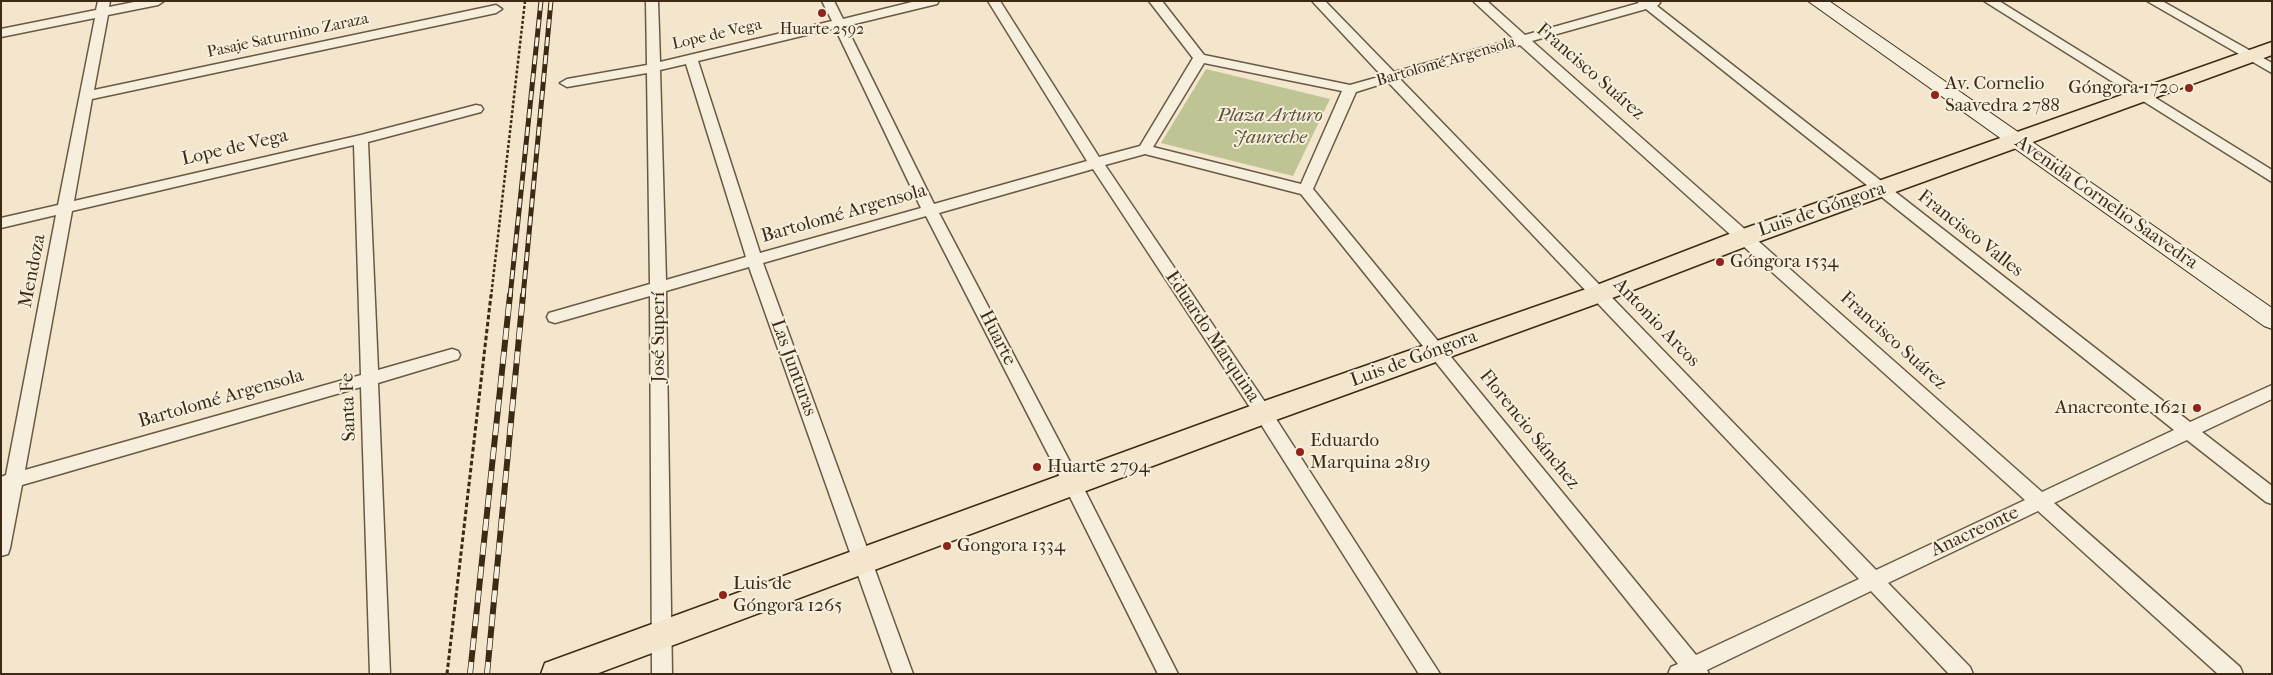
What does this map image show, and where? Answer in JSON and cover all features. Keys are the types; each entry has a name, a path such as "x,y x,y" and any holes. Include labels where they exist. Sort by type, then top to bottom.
{"main road":[{"name":"Avenida Cornelio Saavedra","path":"1817,1 2272,320"},
{"name":"Luis de Góngora","path":"557,674 1263,413 1598,294 1746,237 2272,48"}],"street":[{"path":"1,33 103,7 158,1"},
{"name":"José Superí","path":"652,1 658,288 662,674"},
{"name":"Huarte","path":"828,1 931,212 1168,674"},
{"name":"Lope de Vega","path":"567,83 653,68 933,1"},
{"name":"Eduardo Marquina","path":"994,1 1096,163 1263,413 1430,674"},
{"path":"1155,1 1200,58 1350,89 1306,190 1145,149 1200,58"},
{"name":"Antonio Arcos","path":"1318,1 1963,674"},
{"name":"Francisco Suárez","path":"1479,1 1746,237 2233,674"},
{"path":"1990,1 2272,177"},
{"path":"2153,1 2272,68"},
{"name":"Bartolomé Argensola","path":"1350,89 1650,2"},
{"name":"Francisco Valles","path":"1650,2 1882,189 2272,498"},
{"name":"Mendoza","path":"1,548 8,483 65,208 103,7"},
{"name":"Pasaje Saturnino Zaraza","path":"87,96 496,9"},
{"name":"Las Junturas","path":"691,59 755,262 903,674"},
{"name":"Lope de Vega","path":"1,223 361,140 476,109"},
{"name":"Santa Fe","path":"361,140 380,674"},
{"name":"Bartolomé Argensola","path":"555,317 931,212 1145,149"},
{"name":"Florencio Sánchez","path":"1306,190 1438,350 1690,671"},
{"name":"Bartolomé Argensola","path":"8,483 452,355"},
{"name":"Anacreonte","path":"1690,671 1873,580 2272,391"}],"path":[{"path":"447,674 525,1"}],"green space":[{"name":"Plaza Arturo Jaureche","path":"1206,69 1330,99 1293,176 1161,143"}],"railway":[{"path":"510,297 541,1"},
{"path":"523,297 551,1"},
{"path":"470,674 510,295"},
{"path":"487,674 523,295"}],"place":[{"name":"Huarte 2592","path":"822,13"},
{"name":"Góngora 1720","path":"2189,88"},
{"name":"Av. Cornelio Saavedra 2788","path":"1935,95"},
{"name":"Góngora 1534","path":"1720,262"},
{"name":"Anacreonte 1621","path":"2197,408"},
{"name":"Eduardo Marquina 2819","path":"1300,452"},
{"name":"Huarte 2794","path":"1037,467"},
{"name":"Gongora 1334","path":"947,546"},
{"name":"Luis de Góngora 1265","path":"723,595"}]}
